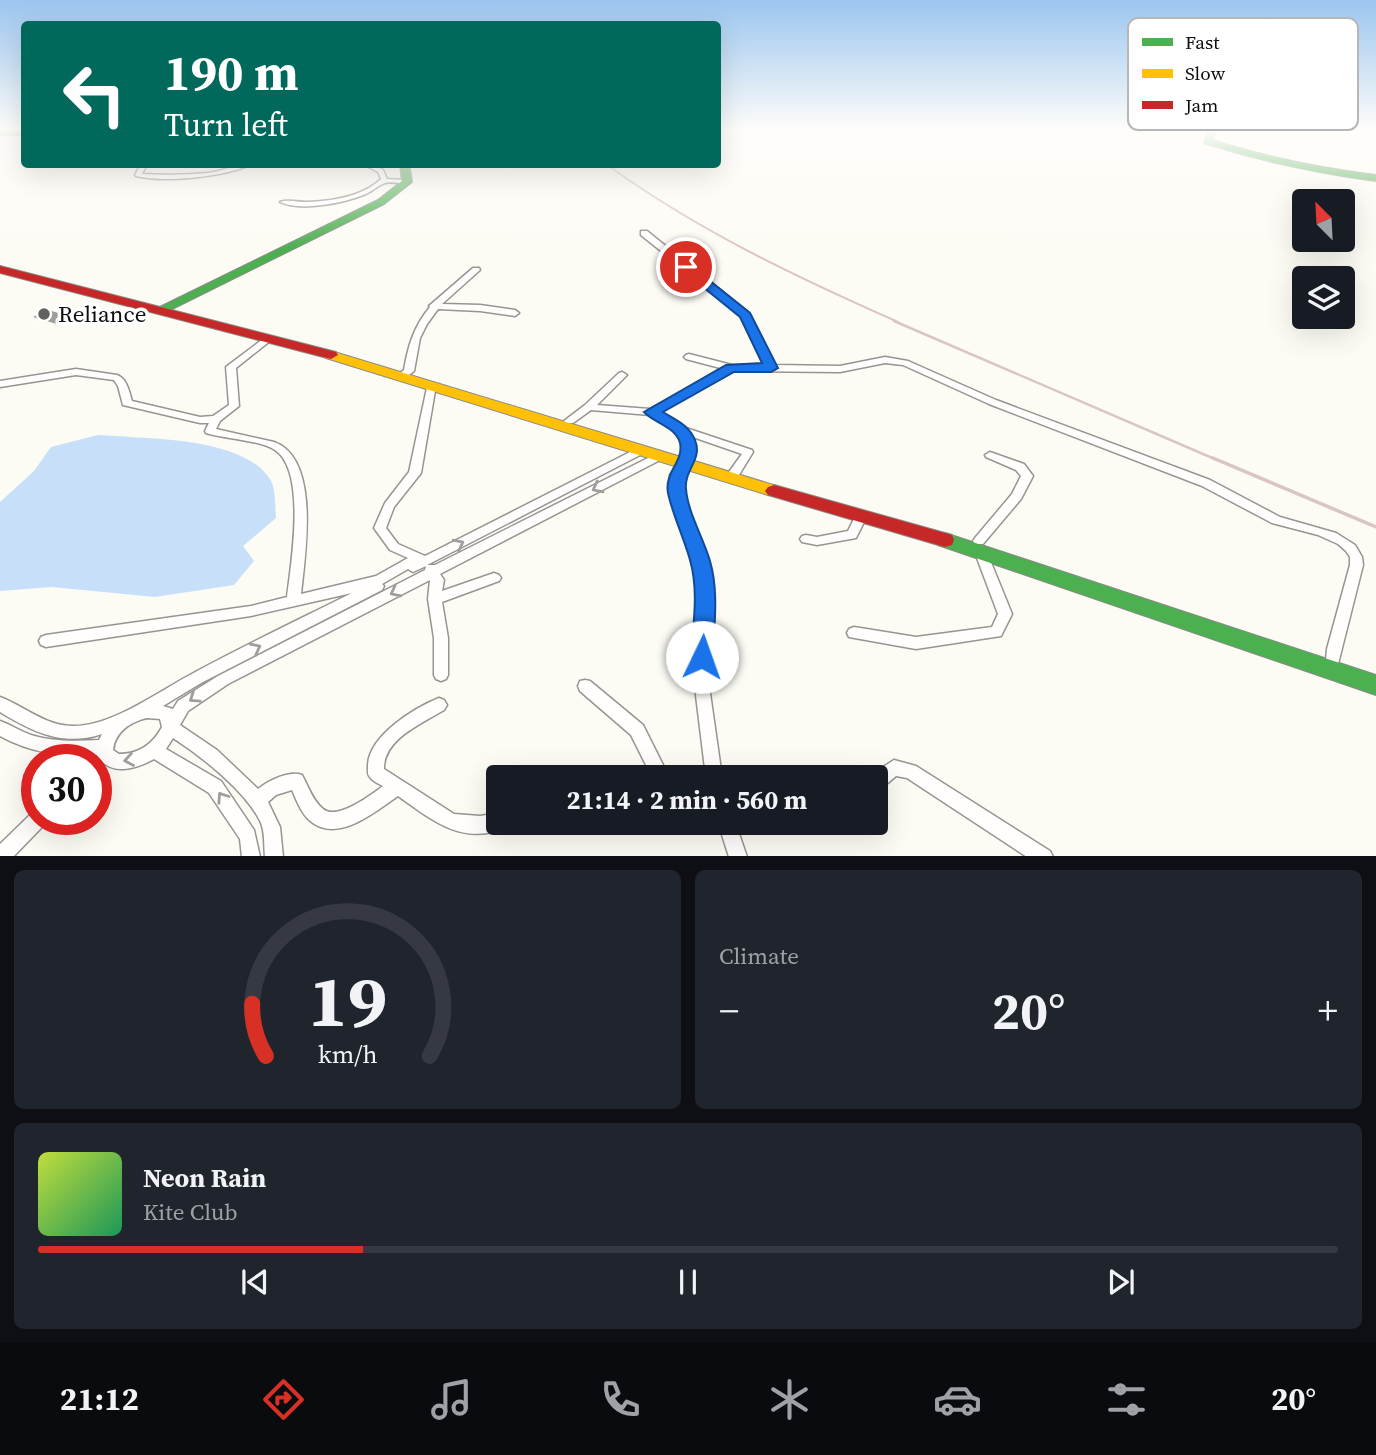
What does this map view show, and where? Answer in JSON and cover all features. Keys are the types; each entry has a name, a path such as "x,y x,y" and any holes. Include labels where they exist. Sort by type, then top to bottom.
{"main road":[{"path":"166,307 381,202 407,182 406,169"},
{"path":"1311,169 1376,178"},
{"path":"0,263 406,373 640,452 735,472 979,545 1376,674"},
{"path":"0,269 406,373 431,385 569,421 686,462 861,516 892,521"},
{"path":"979,545 1376,685"}],"street":[{"path":"141,169 138,174 142,176 210,175 238,169"},
{"path":"377,169 381,171 382,181"},
{"path":"284,202 315,204 365,192 382,181 407,182"},
{"path":"645,233 746,315 771,368"},
{"path":"406,373 421,324 433,306 476,270"},
{"path":"433,306 515,313"},
{"path":"267,339 232,367 234,406 216,419 210,431 278,447 295,464 301,518 293,602"},
{"path":"689,357 732,368 813,370 840,369 874,361 905,363 1021,413 1058,424 1209,484 1279,521 1331,536 1348,546 1356,558 1356,571 1337,630 1333,660"},
{"path":"652,412 732,368"},
{"path":"0,384 76,372 117,378 123,386 127,403 200,420 216,419"},
{"path":"569,421 589,407 622,375"},
{"path":"431,385 415,473 389,506 380,528 394,547 426,564 441,638 441,675"},
{"path":"589,407 652,412 682,430 748,452 735,472"},
{"path":"682,430 688,443 686,462 676,475 677,493 701,562 705,591 701,679 712,765"},
{"path":"106,744 110,733 128,718 196,678 426,564 640,452"},
{"path":"854,633 916,643 996,632 1005,614 979,545 1017,496 1027,476 1020,467 990,455"},
{"path":"112,760 125,762 154,750 192,697 426,564 658,457"},
{"path":"806,539 817,541 852,535 861,516"},
{"path":"46,641 251,611 380,579 426,564"},
{"path":"435,599 494,578"},
{"path":"585,686 636,730 655,765"},
{"path":"0,704 35,725 77,733 128,718 142,711 161,711 167,714 170,727 196,742 256,801 269,821 274,856"},
{"path":"439,705 378,748 373,762 376,773 450,824 469,827 486,824"},
{"path":"0,728 26,744"},
{"path":"154,750 215,787 248,836 251,856"},
{"path":"888,773 894,768 909,771 1044,856"},
{"path":"256,801 271,789 296,781 317,817 326,821 347,818 398,786"},
{"path":"0,856 22,835"},
{"path":"730,835 737,856"}],"water":[{"path":"98,435 192,443 240,455 258,466 273,485 276,518 243,546 254,561 234,585 155,597 52,587 0,591 0,502 34,471 51,447"}],"building":[{"path":"48,310 76,318 60,325 33,317"}],"railway":[{"path":"613,169 676,210 748,251 898,322"},
{"path":"894,321 1217,460"},
{"path":"1213,458 1376,527"}],"traffic: fast":[{"path":"166,307 381,202 407,182 405,169"},
{"path":"1317,169 1376,178"},
{"path":"945,540 1376,685"}],"traffic: slow":[{"path":"331,355 774,491"}],"traffic: jam":[{"path":"0,269 331,355"},
{"path":"774,491 945,540"}],"place":[{"name":"Reliance","path":"44,314"}],"route":[{"path":"686,267 746,315 771,368 732,368 652,412 682,430 688,443 688,458 676,475 677,493 701,562 705,591 702,657"}]}
